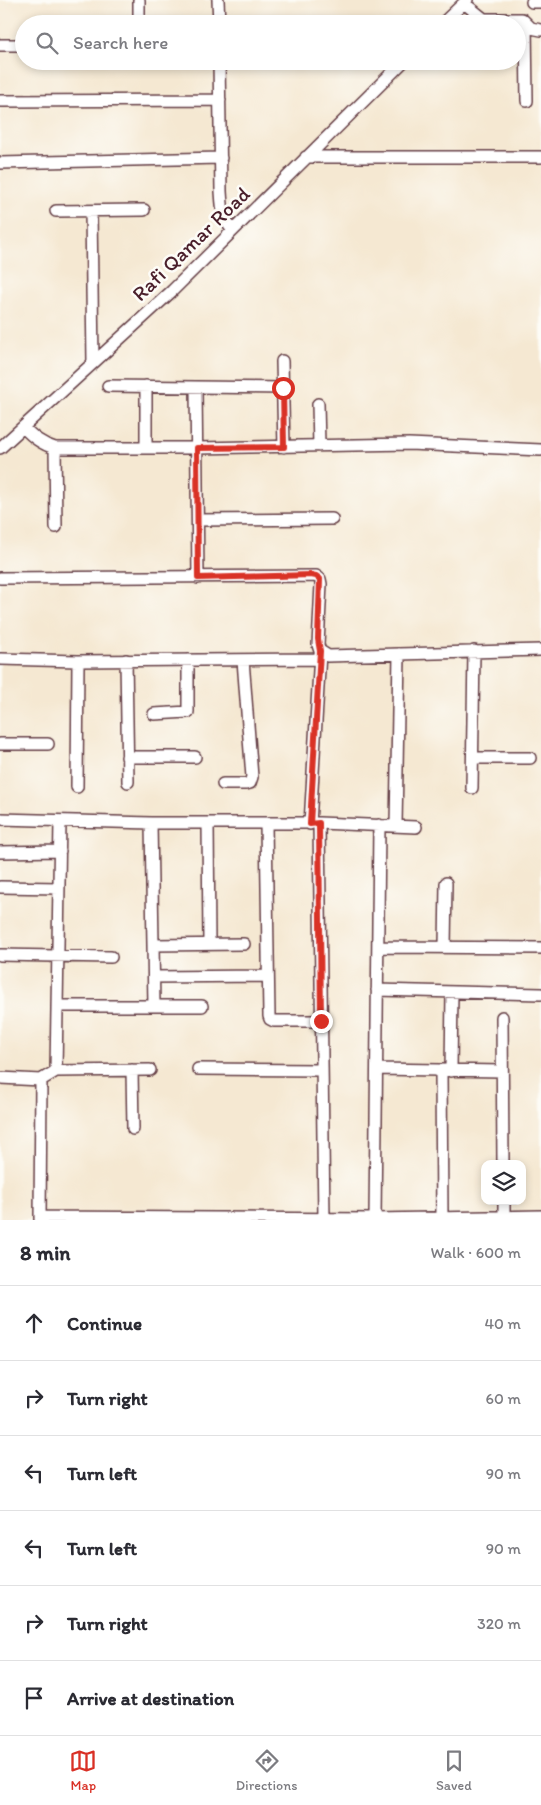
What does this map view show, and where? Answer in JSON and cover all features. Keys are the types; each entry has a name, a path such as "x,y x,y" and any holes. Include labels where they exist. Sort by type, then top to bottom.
{"street":[{"path":"139,0 140,15"},
{"path":"218,0 218,15"},
{"path":"451,15 465,1 480,15"},
{"path":"526,24 532,29 541,30"},
{"path":"526,24 527,100"},
{"path":"0,45 15,45"},
{"path":"219,70 220,158 223,212 228,225 233,230"},
{"name":"Rafi Qamar Road","path":"0,448 172,291 395,70"},
{"path":"0,101 220,100"},
{"path":"306,157 541,157"},
{"path":"0,163 220,158"},
{"path":"56,212 144,210"},
{"path":"91,211 93,362"},
{"path":"282,361 284,447"},
{"path":"108,386 283,388"},
{"path":"146,386 146,448"},
{"path":"196,387 198,578"},
{"path":"318,404 319,446"},
{"path":"22,427 36,440 55,448 197,448 409,444 541,450"},
{"path":"55,448 56,527"},
{"path":"198,520 332,519"},
{"path":"0,578 316,576 320,579 318,639 320,655 314,823 321,1021 324,1219"},
{"path":"0,659 78,661 243,660 320,655 541,650"},
{"path":"472,788 474,651"},
{"path":"396,826 400,654"},
{"path":"126,660 128,782"},
{"path":"154,714 188,712 188,660"},
{"path":"223,784 246,784 252,780 243,660"},
{"path":"78,661 78,786"},
{"path":"0,744 48,744"},
{"path":"127,758 195,757"},
{"path":"472,758 530,758"},
{"path":"0,819 151,823 314,823 416,827"},
{"path":"56,1071 60,821"},
{"path":"151,823 154,1006"},
{"path":"208,823 209,944"},
{"path":"266,824 270,1019 274,1021 321,1021"},
{"path":"375,1219 379,825"},
{"path":"0,852 60,851"},
{"path":"445,947 446,883"},
{"path":"0,887 59,888"},
{"path":"153,945 244,944"},
{"path":"378,947 541,948"},
{"path":"0,955 111,958"},
{"path":"154,977 268,976"},
{"path":"377,990 541,994"},
{"path":"442,1218 446,1070 452,992"},
{"path":"58,1006 202,1006"},
{"path":"502,1017 503,1160"},
{"path":"198,1069 322,1070"},
{"path":"132,1070 133,1128"},
{"path":"0,1078 41,1080 56,1071 150,1070"},
{"path":"377,1070 502,1071"},
{"path":"41,1080 40,1219 375,1219 520,1218 541,1216"},
{"path":"504,1205 504,1217"}],"route":[{"path":"283,388 284,447 197,448 198,578 311,575 320,579 318,639 320,651 310,824 319,823 321,1021"}]}
